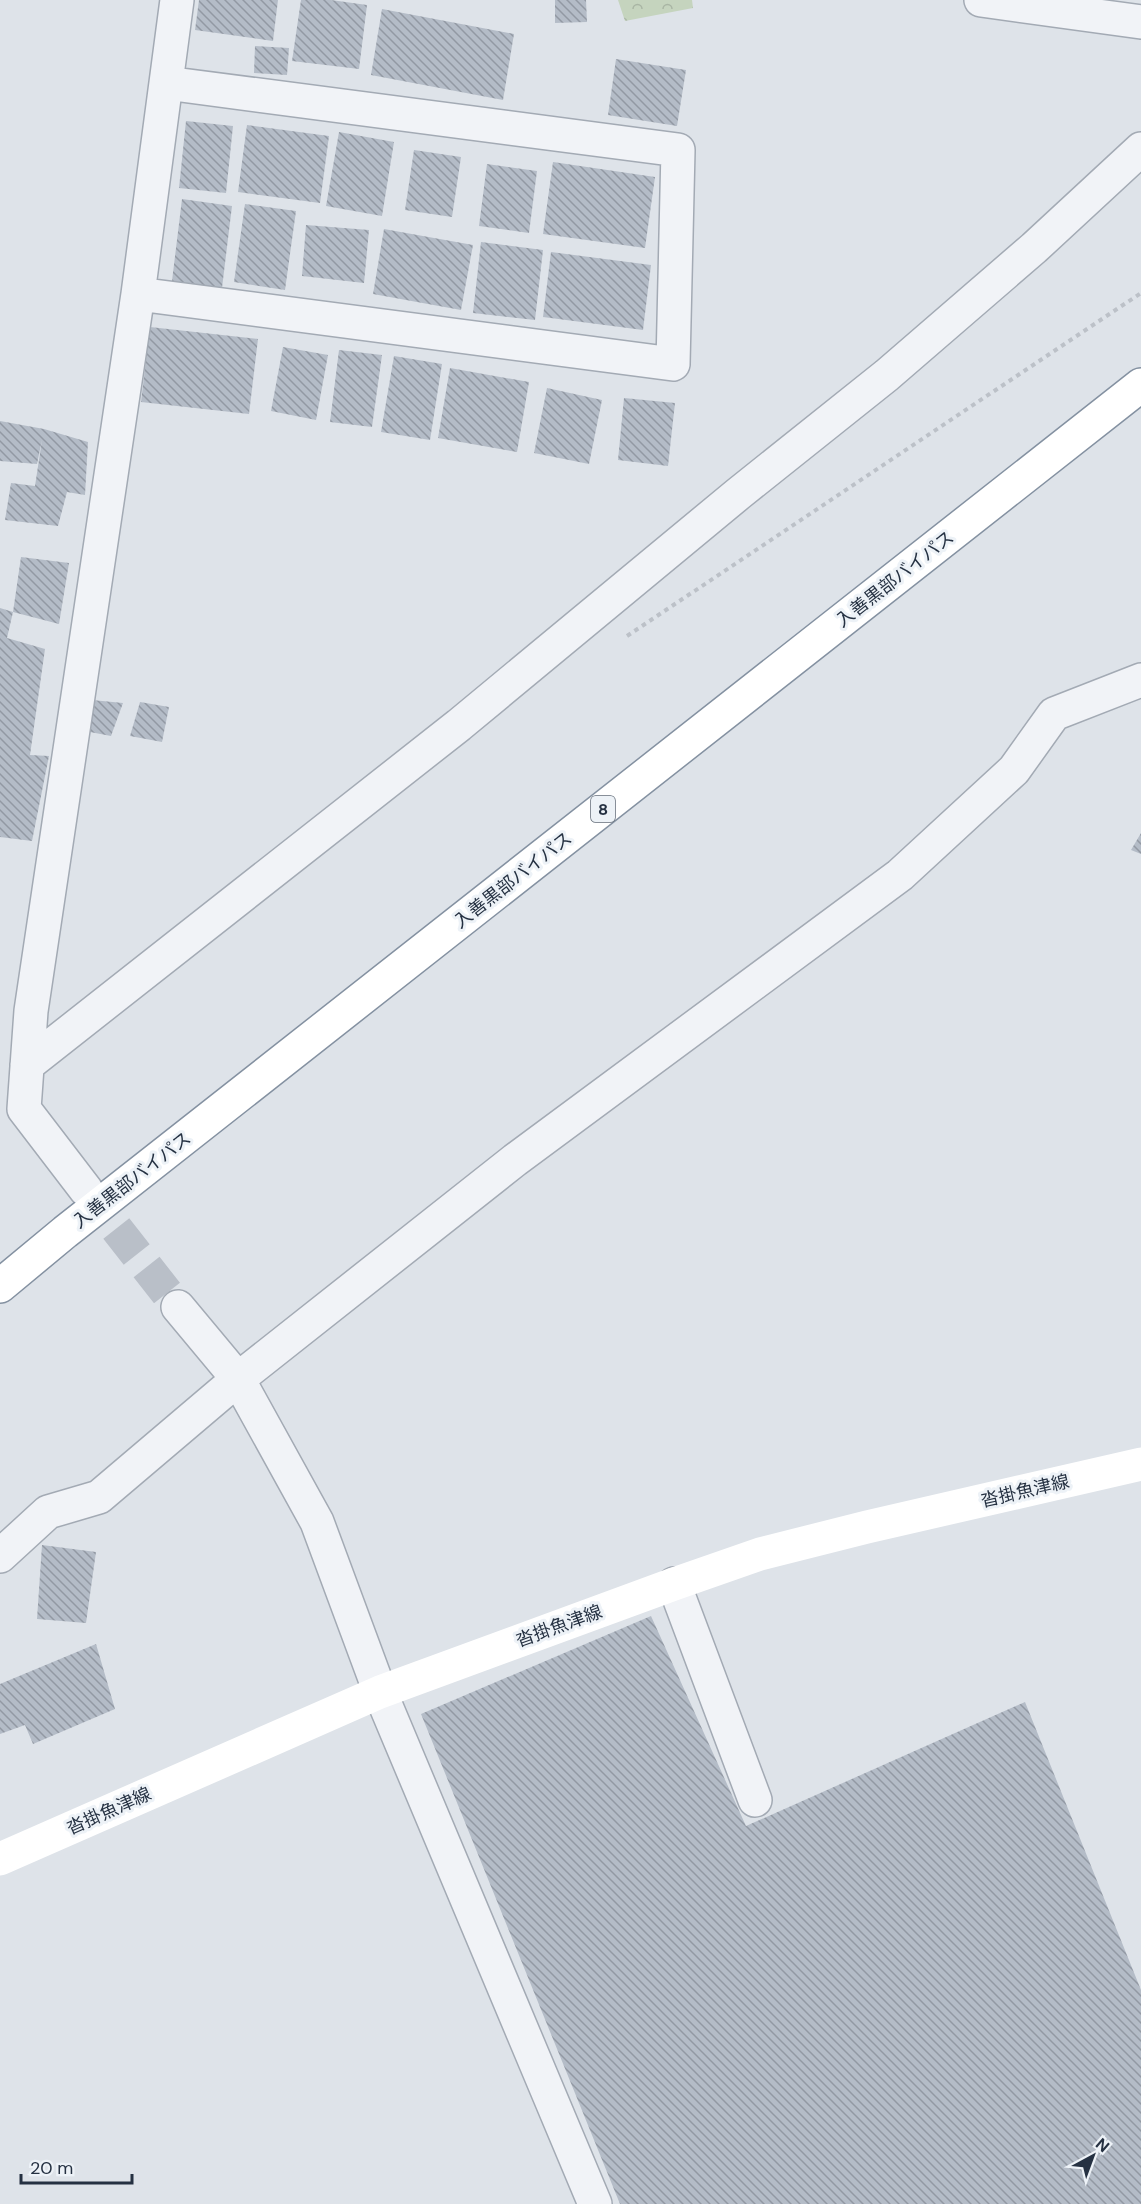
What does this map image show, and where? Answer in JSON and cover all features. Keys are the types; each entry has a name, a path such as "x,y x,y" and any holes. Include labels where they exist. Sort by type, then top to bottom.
{"main road":[{"name":"入善黒部バイパス","path":"0,1286 65,1232 1141,385"},
{"name":"沓掛魚津線","path":"0,1859 380,1692 760,1554 1141,1464"}],"street":[{"path":"86,1190 24,1109 12,1100 27,1065 31,1011 51,865 138,294 177,0"},
{"path":"981,0 1141,22"},
{"path":"138,294 673,364 678,150 166,82"},
{"path":"27,1065 434,746 738,494 887,375 1034,248 1141,149"},
{"path":"0,1556 48,1512 99,1497 238,1380 516,1160 900,875 1014,770 1054,714 1141,680"},
{"path":"178,1306 238,1380 317,1522 380,1692 595,2204"},
{"path":"674,1584 755,1800"}],"path":[{"path":"624,638 1141,293"}],"green space":[{"path":"618,0 692,0 693,8 625,21"}],"building":[{"path":"199,0 278,0 273,41 195,30"},
{"path":"301,0 331,0 367,5 359,69 292,61"},
{"path":"555,0 586,0 587,22 555,23"},
{"path":"382,9 514,34 503,100 371,75"},
{"path":"255,46 289,48 287,75 254,73"},
{"path":"616,59 686,70 677,126 608,115"},
{"path":"186,121 233,126 226,193 179,188"},
{"path":"247,125 329,136 320,203 238,192"},
{"path":"339,132 394,142 382,216 326,206"},
{"path":"414,150 461,157 452,217 405,210"},
{"path":"553,162 655,177 645,248 543,234"},
{"path":"487,164 537,171 529,233 479,226"},
{"path":"182,199 232,206 222,288 172,281"},
{"path":"245,204 296,211 285,290 234,282"},
{"path":"306,225 369,230 364,283 302,276"},
{"path":"384,229 473,245 461,310 373,294"},
{"path":"481,242 543,250 535,320 473,313"},
{"path":"551,252 651,265 643,330 543,317"},
{"path":"150,327 258,339 249,414 141,402"},
{"path":"283,347 328,355 316,420 271,411"},
{"path":"339,350 382,355 372,427 330,422"},
{"path":"394,356 442,364 430,440 381,432"},
{"path":"450,368 529,382 517,452 438,438"},
{"path":"547,388 602,400 589,464 534,453"},
{"path":"624,398 675,403 668,466 618,460"},
{"path":"0,421 44,429 88,442 85,495 67,492 58,526 5,520 11,483 35,486 42,440 37,464 0,461"},
{"path":"21,557 69,563 59,624 13,612"},
{"path":"0,608 13,612 7,638 45,649 30,755 49,756 32,841 0,837"},
{"path":"92,700 123,703 111,736 90,732"},
{"path":"140,702 169,707 162,742 130,736"},
{"path":"1141,833 1141,854 1131,850"},
{"path":"42,1545 96,1552 86,1623 37,1619"},
{"path":"651,1616 746,1826 1025,1702 1141,1990 1141,2204 620,2204 421,1714"},
{"path":"96,1644 115,1709 33,1744 25,1725 0,1734 0,1684"}],"tunnel":[{"path":"86,1190 178,1307"}]}
